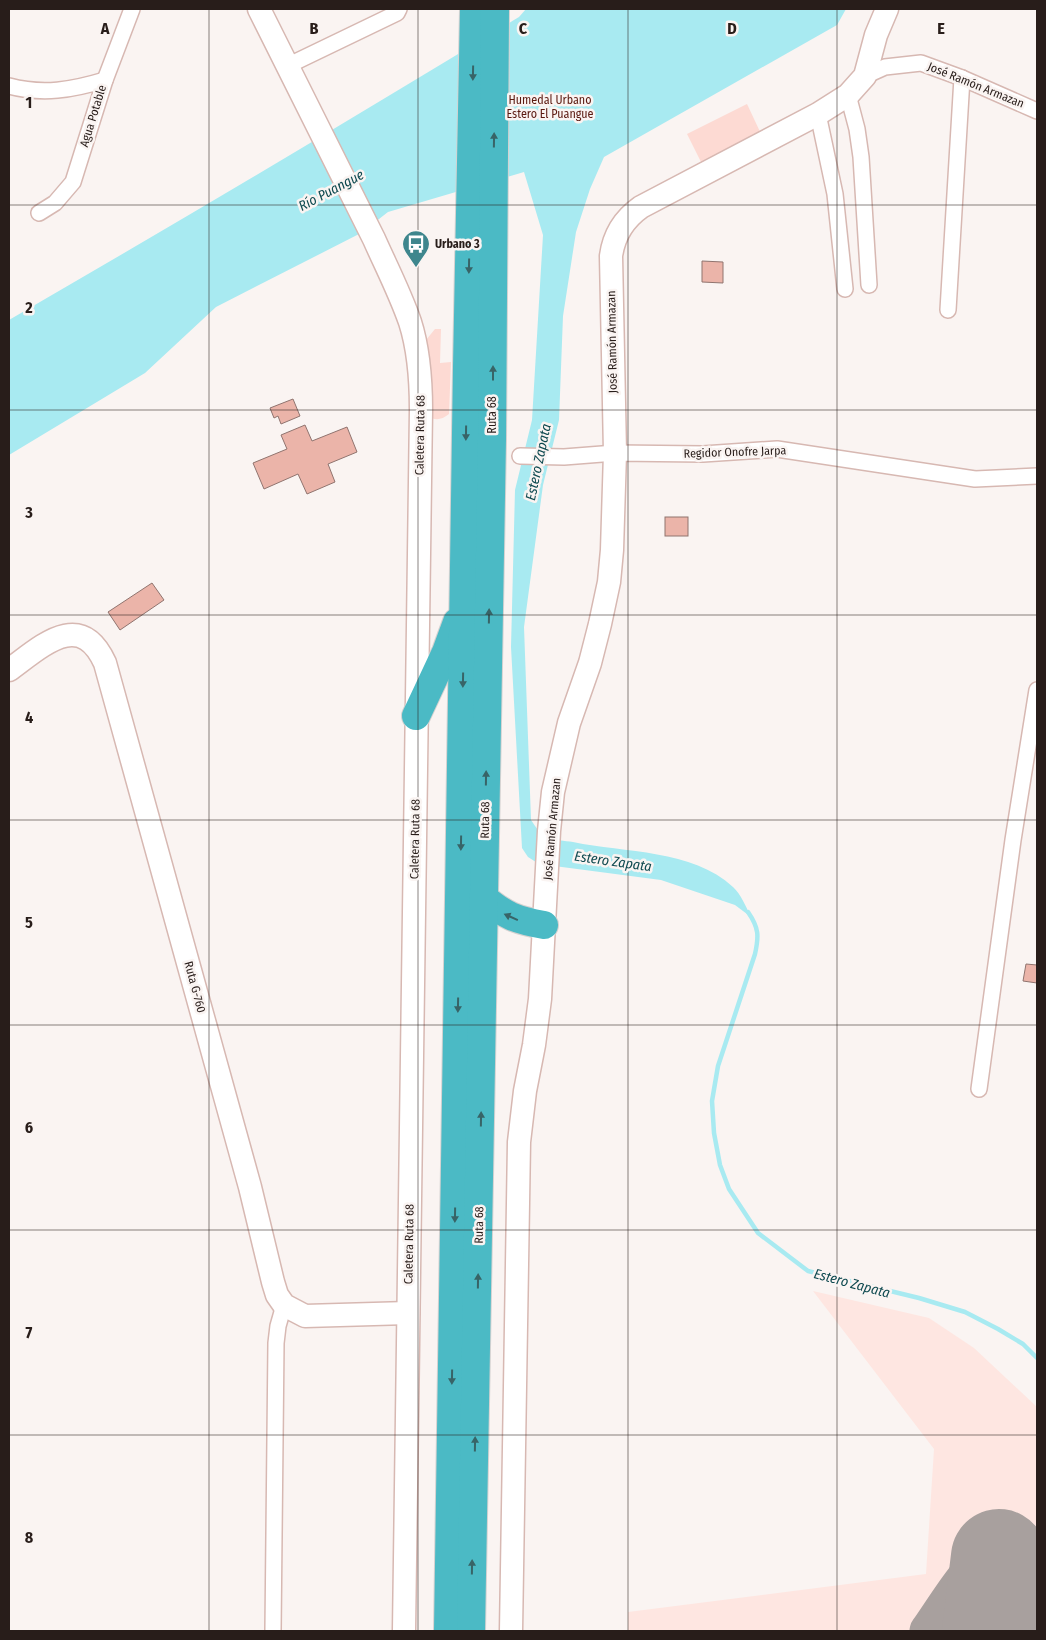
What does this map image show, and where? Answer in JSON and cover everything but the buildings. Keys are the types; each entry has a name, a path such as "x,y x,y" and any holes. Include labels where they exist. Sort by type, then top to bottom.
{"highway":[{"name":"Ruta 68","path":"448,1631 464,596 482,194 485,15"},
{"name":"Ruta 68","path":"471,1631 492,439 482,194"},
{"path":"416,716 446,652 464,596"},
{"path":"483,897 511,918 544,925"}],"street":[{"name":"Agua Potable","path":"39,213 54,203 72,182 105,80 132,9"},
{"name":"Caletera Ruta 68","path":"259,9 374,239 407,315 416,346 420,372 404,1631"},
{"path":"290,70 397,13 399,9"},
{"path":"865,76 876,35 887,9"},
{"name":"José Ramón Armazan","path":"544,925 549,831 558,764 569,723 590,663 609,582 612,550 614,453 611,256 612,247 619,230 625,221 641,207 818,114 848,95 865,76 886,67 921,63 962,78 1037,111"},
{"path":"948,310 962,78"},
{"path":"9,86 23,90 58,91 78,88 105,80"},
{"path":"848,95 857,129 861,157 869,285"},
{"path":"818,114 835,194 845,290"},
{"name":"Regidor Onofre Jarpa","path":"520,456 614,453 703,454 777,449 974,479 1037,476"},
{"name":"Ruta G-760","path":"9,670 54,638 63,636 83,637 90,641 99,650 106,663 248,1178 273,1282 284,1305"},
{"path":"979,1089 1013,840 1037,690"},
{"path":"511,1631 519,1142 525,1091 538,1015 544,925"},
{"path":"273,1631 276,1343 278,1326 284,1305 305,1316 408,1313"}],"shaded area":[{"path":"747,104 762,136 703,166 687,134"},
{"path":"435,329 441,329 440,363 451,362 449,414 438,419 427,416 426,340"},
{"path":"813,1291 929,1318 974,1348 1037,1407 1037,1631 628,1631 628,1612 926,1574 934,1449"}],"water":[{"name":"Río Puangue","path":"526,9 846,9 837,25 604,157 590,189 576,232 563,316 559,420 543,485 524,627 531,820 536,827 544,836 553,839 657,854 698,865 733,887 741,897 751,917 735,905 661,880 539,864 528,857 522,848 511,647 515,490 532,420 543,235 524,172 388,212 361,233 216,307 145,373 9,455 9,320 392,94 519,17"}],"waterway":[{"name":"Estero Zapata","path":"748,912 756,928 755,954 718,1066 712,1101 714,1133 720,1165 729,1189 758,1233 808,1271 919,1298 965,1312 1023,1344 1037,1358"}],"taxiway":[{"path":"929,1631 972,1571 988,1558 999,1557"}],"runway":[{"path":"990,1631 999,1557"}],"place":[{"name":"Urbano 3","path":"416,268"}],"park label":[{"name":"Humedal Urbano Estero El Puangue","path":"550,107"}]}
